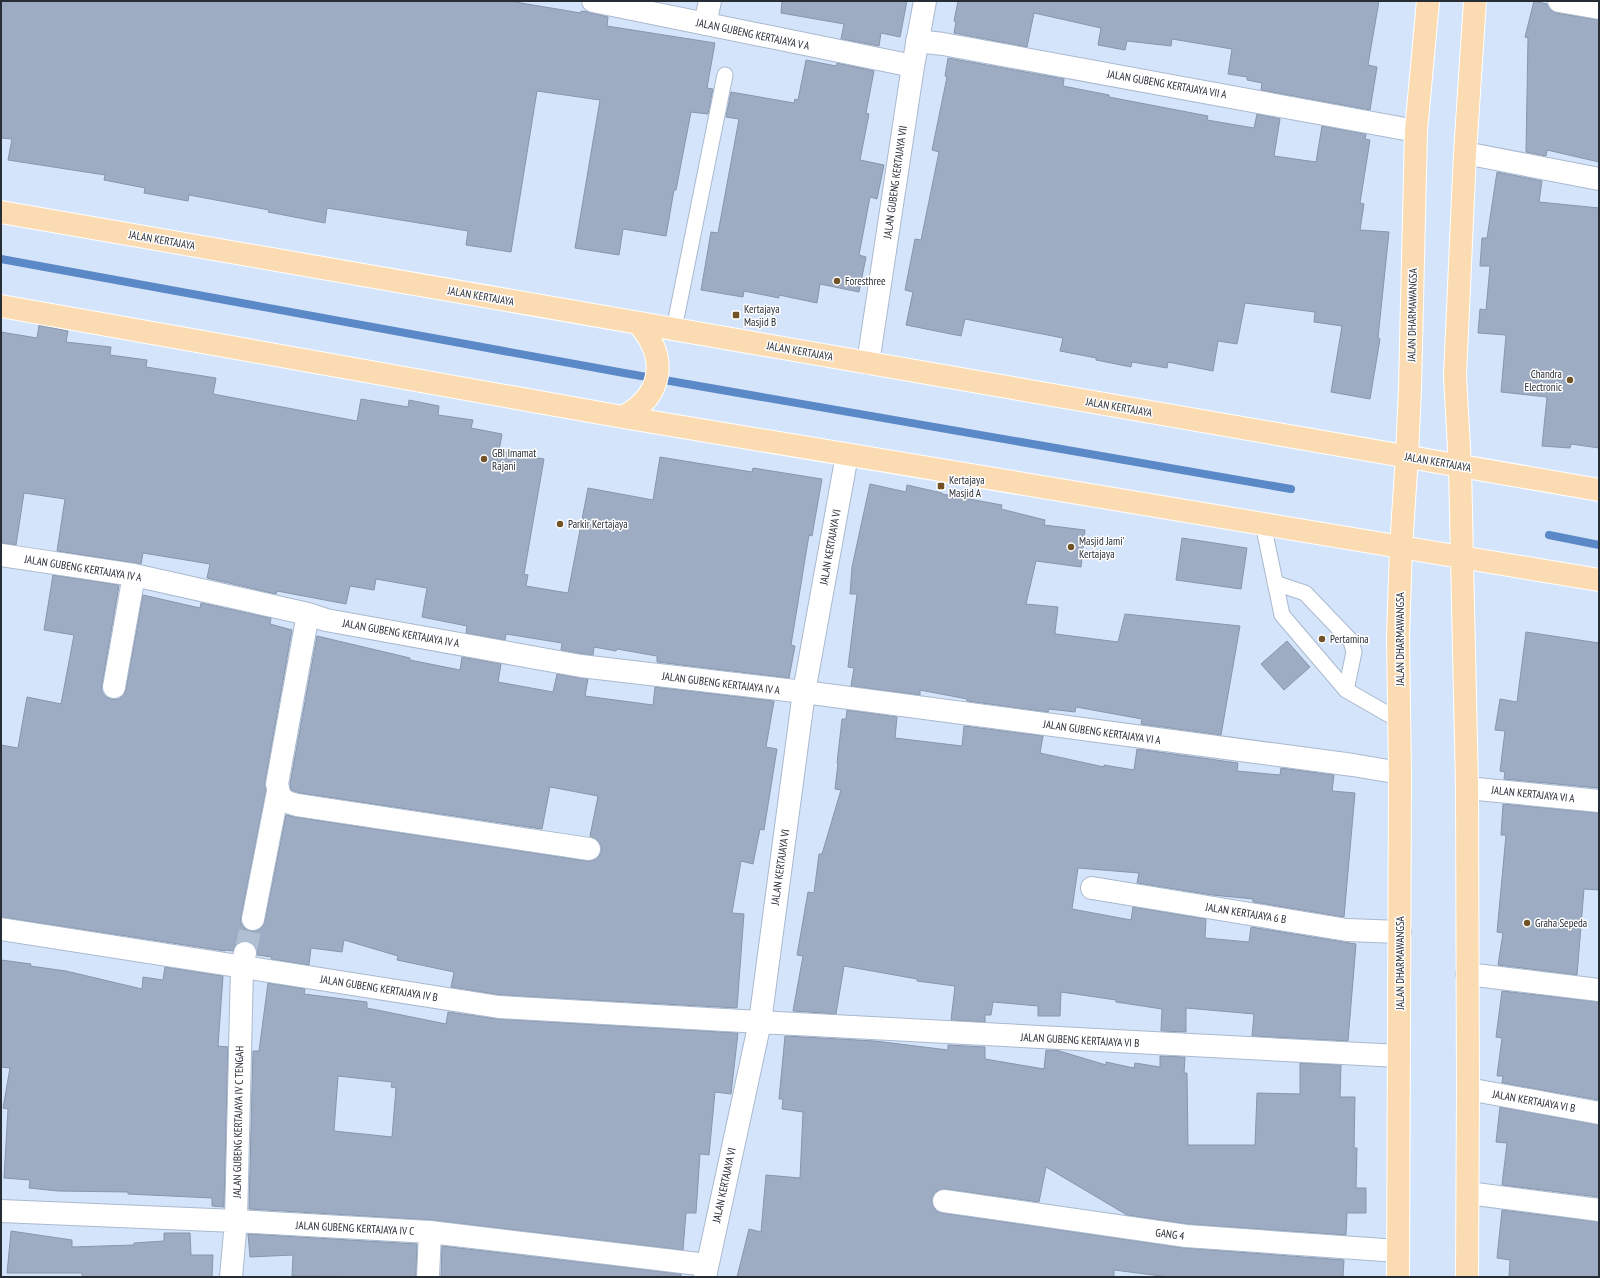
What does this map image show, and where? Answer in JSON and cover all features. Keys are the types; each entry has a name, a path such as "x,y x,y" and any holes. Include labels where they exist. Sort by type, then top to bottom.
{"main road":[{"name":"JALAN DHARMAWANGSA","path":"1398,1277 1400,721 1398,638 1401,547 1407,456 1416,131 1428,1"},
{"path":"1467,1277 1468,1089 1466,788 1460,466 1455,376 1465,153 1475,1"},
{"name":"JALAN KERTAJAYA","path":"1,212 1599,490"},
{"path":"1,306 623,417 1599,580"},
{"path":"623,417 636,410 646,400 653,388 657,374 657,360 654,346 647,333 638,323"}],"street":[{"name":"JALAN GUBENG KERTAJAYA V A","path":"593,1 912,66"},
{"path":"705,24 710,1"},
{"name":"JALAN GUBENG KERTAJAYA VII","path":"868,363 912,66 925,1"},
{"path":"1559,1 1599,8"},
{"name":"JALAN GUBENG KERTAJAYA VII A","path":"917,41 943,44 1416,131"},
{"path":"1465,153 1599,179"},
{"name":"JALAN KERTAJAYA VI","path":"706,1271 760,1022 804,692 847,455"},
{"name":"JALAN GUBENG KERTAJAYA IV A","path":"1,555 134,575 308,614 326,620 581,666 804,692"},
{"path":"114,687 134,575"},
{"path":"308,614 277,784 280,797 297,805 589,849"},
{"name":"JALAN GUBENG KERTAJAYA VI A","path":"804,692 1353,765 1400,773"},
{"name":"JALAN KERTAJAYA VI A","path":"1466,788 1599,801"},
{"path":"253,919 278,791"},
{"name":"JALAN KERTAJAYA 6 B","path":"1092,888 1347,930 1400,932"},
{"name":"JALAN GUBENG KERTAJAYA IV B","path":"1,930 244,960 499,1007 760,1022"},
{"name":"JALAN GUBENG KERTAJAYA IV C TENGAH","path":"231,1277 236,1221 244,960"},
{"path":"1467,974 1599,990"},
{"name":"JALAN GUBENG KERTAJAYA VI B","path":"760,1022 1399,1056"},
{"name":"JALAN KERTAJAYA VI B","path":"1468,1089 1599,1113"},
{"path":"1468,1193 1599,1210"},
{"name":"GANG 4","path":"944,1201 1186,1236 1398,1251"},
{"name":"JALAN GUBENG KERTAJAYA IV C","path":"1,1211 236,1221 430,1232 706,1271"},
{"path":"428,1277 430,1232"}],"lane":[{"path":"674,329 725,75"},
{"path":"1263,524 1282,615 1346,690 1400,721"},
{"path":"1275,583 1305,593 1351,641 1354,652 1346,690"}],"building":[{"path":"1,1 509,1 581,13 581,11 588,12 608,17 607,26 715,43 707,88 713,89 708,114 691,112 676,190 674,190 666,236 623,229 619,255 575,248 600,100 537,91 511,252 466,245 468,231 327,208 325,223 268,212 269,210 189,195 188,201 144,193 145,188 104,180 105,175 8,160 12,139 1,138"},
{"path":"782,1 907,1 900,37 881,33 879,46 841,39 844,24 781,13"},
{"path":"958,1 1379,1 1368,65 1377,67 1370,110 1261,90 1262,83 1247,80 1247,77 1228,74 1232,49 1172,39 1171,46 1127,41 1125,50 1098,45 1101,28 1034,13 1027,47 954,33 956,22 954,21"},
{"path":"1534,1 1547,4 1551,10 1556,13 1599,20 1599,162 1547,150 1546,156 1526,152 1528,38 1525,37"},
{"path":"948,58 1064,79 1063,86 1109,95 1109,97 1208,116 1207,120 1254,128 1257,114 1280,119 1274,156 1316,162 1322,126 1366,134 1365,139 1370,140 1360,203 1364,204 1360,230 1389,232 1378,338 1380,339 1370,399 1331,392 1342,326 1314,322 1315,312 1245,303 1237,344 1218,341 1213,371 1168,362 1167,368 1132,362 1131,367 1096,360 1096,358 1060,351 1063,338 965,319 961,336 906,325 913,292 905,290 915,239 921,240 939,152 932,150 947,77 945,76"},
{"path":"806,60 836,66 837,63 874,71 866,113 869,114 860,160 884,165 877,199 870,197 859,255 866,257 859,292 820,284 817,303 779,295 779,298 744,291 743,297 701,290 711,232 718,233 739,119 726,117 731,92 794,103 795,99 798,100"},
{"path":"1497,172 1542,181 1539,202 1599,208 1599,448 1571,444 1570,448 1542,446 1547,397 1501,392 1506,335 1478,333 1480,309 1486,310 1490,266 1480,266 1482,238 1487,238"},
{"path":"39,325 68,331 66,342 111,347 110,355 147,360 146,367 216,378 213,394 357,421 361,399 408,407 409,400 439,406 438,415 473,420 471,428 502,434 499,451 544,459 524,574 528,575 526,586 568,593 588,488 653,500 660,457 752,472 753,468 822,479 812,536 809,535 791,645 795,646 789,678 657,662 657,656 617,649 616,651 594,647 593,655 583,654 561,650 562,643 506,634 505,640 466,633 467,626 422,617 427,588 376,579 374,590 350,586 346,604 277,591 276,594 207,578 210,564 143,553 141,564 57,551 65,499 24,493 16,545 1,543 1,332 37,338"},
{"path":"870,484 906,492 907,485 942,494 1002,505 1001,509 1045,520 1044,525 1085,530 1081,567 1036,561 1026,604 1058,607 1056,634 1118,642 1125,614 1240,626 1221,735 1141,724 1142,719 1076,707 1075,712 1049,709 1048,712 967,701 967,699 920,690 920,695 851,686 854,668 848,667 857,594 850,594 852,567"},
{"path":"1182,538 1247,548 1241,589 1176,580"},
{"path":"53,575 119,585 102,685 102,692 106,697 111,699 119,699 124,695 126,689 143,595 200,608 201,603 271,618 270,624 292,630 265,782 266,790 241,917 241,923 245,928 251,931 257,931 262,927 265,921 286,815 587,861 594,860 599,856 601,851 601,845 597,840 590,836 598,796 550,787 542,829 300,793 291,790 290,784 317,636 410,658 410,660 460,670 462,657 501,664 498,682 553,692 557,674 588,679 585,696 653,705 655,687 774,701 766,747 777,749 764,830 760,829 753,864 741,861 732,913 744,914 737,1008 500,995 451,987 454,972 397,960 398,956 344,940 342,952 311,948 309,965 271,959 272,957 257,955 257,949 254,944 247,941 242,941 236,944 233,951 225,951 1,917 1,745 18,748 27,697 61,704 74,635 44,630"},
{"path":"1526,632 1599,643 1599,788 1504,779 1505,772 1500,771 1505,731 1495,730 1500,699 1517,702"},
{"path":"1287,641 1310,667 1284,690 1261,664"},
{"path":"847,710 897,717 895,738 962,746 964,726 1043,736 1040,753 1104,767 1104,765 1134,770 1137,749 1238,763 1237,771 1280,775 1281,768 1334,775 1332,791 1355,793 1344,917 1253,902 1253,899 1212,895 1137,883 1139,873 1078,868 1072,909 1131,920 1133,907 1206,919 1205,938 1249,942 1251,927 1356,944 1348,1041 1252,1036 1254,1014 1186,1008 1186,1032 1161,1031 1162,1009 1116,1002 1116,1000 1061,992 1060,1016 1038,1016 1038,1006 993,1002 991,1015 985,1015 985,1022 951,1020 955,986 917,981 917,979 844,966 836,1014 793,1011 803,956 797,955 808,892 814,893 819,854 822,854 841,790 835,789 842,719 846,719"},
{"path":"1503,804 1599,813 1599,890 1584,889 1577,975 1498,965 1503,933 1497,932 1506,835 1501,835"},
{"path":"1,960 66,971 142,989 143,977 163,980 165,967 223,976 218,1046 228,1047 224,1207 212,1206 212,1198 128,1194 128,1192 58,1191 29,1188 30,1180 4,1178 8,1109 3,1108 10,1068 1,1067"},
{"path":"268,983 305,989 304,994 367,1002 367,1008 446,1024 448,1012 498,1019 738,1033 731,1094 715,1092 709,1155 700,1154 696,1213 686,1213 683,1250 431,1220 249,1209 253,1051 259,1051","holes":["338,1076 392,1082 391,1087 396,1088 392,1137 334,1131"]},
{"path":"1502,991 1599,1002 1599,1100 1502,1083 1503,1076 1497,1076 1502,1038 1496,1037"},
{"path":"785,1036 875,1041 948,1050 948,1045 985,1047 985,1059 1044,1069 1046,1050 1056,1050 1106,1065 1106,1062 1134,1068 1135,1063 1160,1067 1160,1056 1185,1057 1184,1073 1187,1073 1188,1145 1255,1145 1257,1093 1300,1094 1300,1063 1341,1065 1340,1097 1355,1097 1354,1148 1357,1148 1356,1188 1366,1188 1366,1213 1347,1213 1346,1235 1187,1224 1127,1215 1046,1167 1039,1202 945,1189 934,1193 932,1200 936,1211 942,1213 1184,1248 1344,1260 1343,1277 1169,1277 1114,1270 1114,1277 737,1277 749,1229 761,1232 766,1175 800,1178 803,1112 782,1109 783,1099 779,1099"},
{"path":"1500,1107 1599,1125 1599,1197 1502,1185 1507,1143 1496,1142"},
{"path":"1502,1210 1599,1222 1599,1277 1509,1277 1510,1260 1497,1258"},
{"path":"11,1231 72,1240 72,1247 134,1245 134,1243 164,1241 164,1233 190,1233 191,1255 213,1255 212,1277 82,1277 82,1273 7,1273"},
{"path":"248,1234 417,1244 416,1277 292,1276 293,1255 250,1257"},
{"path":"442,1246 681,1274 681,1277 441,1277"}],"waterway":[{"path":"1,259 624,373 1291,489"},
{"path":"1549,535 1599,545"}],"tunnel":[{"path":"245,953 253,919"}],"place":[{"name":"Foresthree","path":"837,281"},
{"name":"Kertajaya Masjid B","path":"736,315"},
{"name":"Chandra Electronic","path":"1570,380"},
{"name":"GBI Imamat Rajani","path":"484,459"},
{"name":"Kertajaya Masjid A","path":"941,486"},
{"name":"Parkir Kertajaya","path":"560,524"},
{"name":"Masjid Jami' Kertajaya","path":"1071,547"},
{"name":"Pertamina","path":"1322,639"},
{"name":"Graha Sepeda","path":"1527,923"}]}
